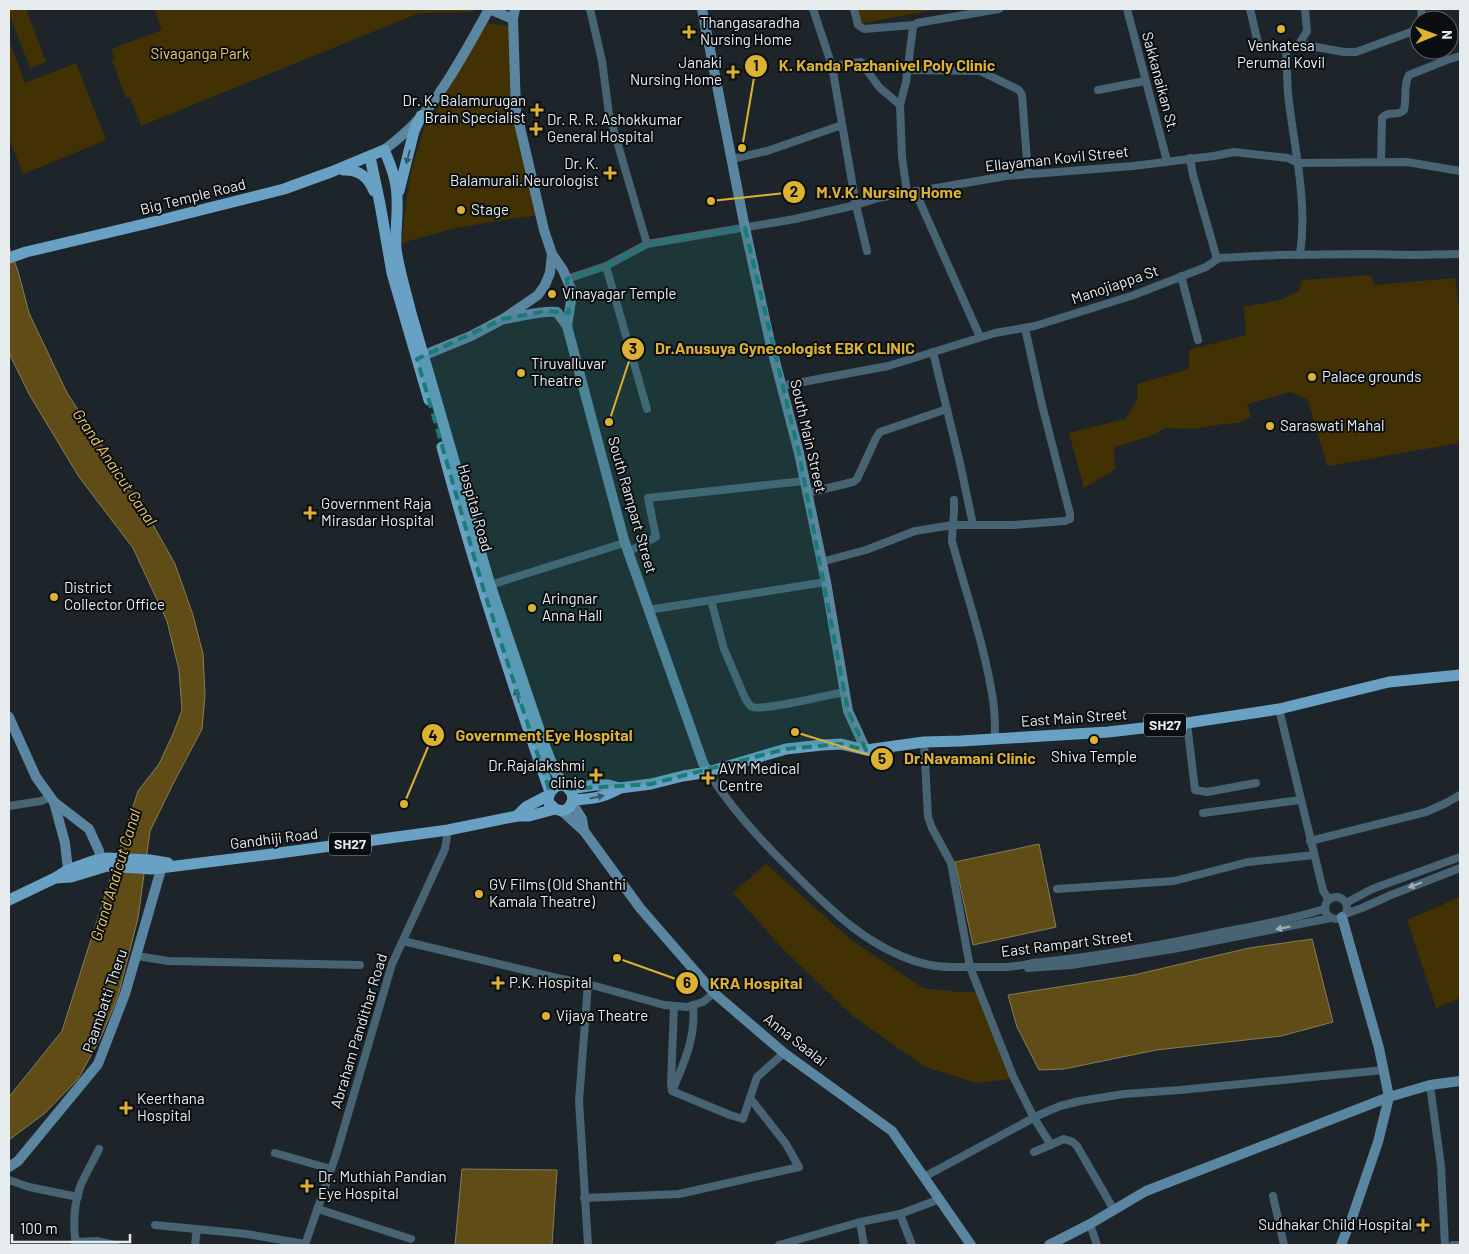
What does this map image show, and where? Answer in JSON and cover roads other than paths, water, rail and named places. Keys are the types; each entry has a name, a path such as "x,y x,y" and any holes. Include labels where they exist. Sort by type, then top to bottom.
{"main road":[{"path":"397,199 414,131 421,116"},
{"path":"384,150 394,176 397,199"},
{"name":"Big Temple Road","path":"14,256 284,189 384,150"},
{"path":"370,157 380,204"},
{"path":"331,172 358,171 371,183 380,204"},
{"name":"Hospital Road","path":"397,199 396,249 421,357 486,600 549,794"},
{"name":"Hospital Road","path":"380,204 392,273 421,357 490,585 545,747 552,765 570,795"},
{"name":"East Main Street","path":"866,750 924,742 1108,732 1279,709 1389,682 1460,675"},
{"name":"SH27","path":"570,795 595,785 620,788 651,784 708,772 786,750 841,744 866,750"},
{"path":"556,786 570,795 568,808 559,810 550,803 549,794 556,786"},
{"name":"Gandhiji Road","path":"517,816 526,807 549,794"},
{"name":"Gandhiji Road","path":"154,867 334,846 448,830 517,816 529,816 559,810"},
{"name":"SH27","path":"9,900 56,878 104,862 154,867"}],"street":[{"path":"384,150 421,116 438,95 489,9 513,19"},
{"name":"South Rampart Street","path":"516,9 513,19 516,110 544,230 552,254 571,289 567,326 626,547 673,681 708,772"},
{"path":"590,9 602,61 609,114 647,244"},
{"name":"South Main Street","path":"702,9 745,228 826,582 848,711 866,750"},
{"path":"813,9 832,66 856,205 867,251"},
{"path":"854,9 858,25 864,29 914,24 999,9"},
{"name":"Sakkanaikan St.","path":"1127,9 1167,161"},
{"path":"1250,9 1258,43 1265,48 1274,46 1286,48 1299,44 1344,52 1356,52 1409,33"},
{"path":"1299,44 1307,31 1305,9"},
{"path":"914,24 906,82 900,106 902,157 911,192 980,337"},
{"path":"1286,48 1288,94 1303,210 1300,255"},
{"path":"1381,162 1382,118 1387,114 1398,114 1404,110 1406,81 1409,75 1460,56"},
{"path":"832,66 861,62 878,87 900,106"},
{"path":"908,70 977,70 1019,90 1022,95 1028,174"},
{"path":"1098,90 1145,81"},
{"path":"732,159 767,151 842,125"},
{"name":"Ellayaman Kovil Street","path":"567,279 606,266 647,244 821,214 878,198 1006,176 1133,166 1234,152 1288,158 1298,163"},
{"path":"1187,159 1217,259"},
{"path":"1298,163 1408,162 1460,171"},
{"path":"421,357 472,336 503,320 538,295 550,273 552,254"},
{"name":"Manojiappa St","path":"781,386 888,366 980,337 1035,326 1134,295 1206,267 1217,259 1300,255 1460,254"},
{"path":"606,266 647,409"},
{"path":"1181,276 1198,340"},
{"path":"503,320 546,311 557,312 567,326"},
{"path":"821,562 874,547 915,531 953,525 1013,525 1070,519 1042,405 1026,328"},
{"path":"933,352 964,477 972,525"},
{"path":"807,493 853,482 857,479 880,432 947,409"},
{"path":"490,585 656,537 648,498 804,481"},
{"path":"954,500 955,512 952,542 976,624 989,678 994,702 995,738"},
{"path":"648,610 826,582"},
{"path":"711,600 727,658 748,704 752,707 767,708 844,692"},
{"path":"1279,709 1310,841 1323,890 1328,899"},
{"path":"9,717 36,777 52,799 89,829 104,862"},
{"path":"1187,722 1195,790 1207,792 1256,783"},
{"path":"924,742 928,817 932,828 952,863 970,967 1013,1076 1034,1118 1051,1145"},
{"name":"East Rampart Street","path":"708,772 763,843 842,920 885,948 931,966 1016,967 1032,963 1144,948 1292,918 1324,909"},
{"name":"Anna Saalai","path":"570,795 582,819 584,831"},
{"path":"1310,841 1426,812 1460,795"},
{"path":"9,806 52,799"},
{"path":"52,799 65,843 69,873"},
{"path":"1203,813 1300,800"},
{"name":"Anna Saalai","path":"559,810 584,831 640,908 714,993 784,1053 892,1131 971,1245"},
{"name":"Abraham Pandithar Road","path":"305,1245 331,1170 392,964 445,849 448,830"},
{"path":"1057,889 1174,880 1248,862 1314,855"},
{"path":"1346,903 1372,888 1460,857"},
{"name":"Paambatti Theru","path":"9,1167 18,1161 98,1064 126,994 137,956 154,867"},
{"path":"1016,967 1071,965 1173,949 1331,918 1339,919 1398,892 1460,868"},
{"path":"1331,918 1324,909 1326,902 1328,899 1338,896 1346,903 1347,907 1344,916 1384,1070 1389,1097 1378,1142 1353,1215 1340,1245"},
{"path":"403,941 588,984 664,1005 687,1007 703,1002 714,993"},
{"path":"137,956 168,961 360,965"},
{"path":"588,984 579,1101 588,1245"},
{"path":"672,1091 688,1052 694,1018 693,1005"},
{"path":"672,1091 674,1006"},
{"path":"672,1091 743,1119 757,1078 784,1053"},
{"path":"924,1177 1034,1118 1060,1106 1094,1098 1384,1070"},
{"path":"1049,1245 1146,1192 1389,1097 1430,1085 1460,1081"},
{"path":"1430,1085 1441,1166 1445,1245"},
{"path":"584,1198 680,1194 800,1167 786,1144 750,1098"},
{"path":"1034,1152 1064,1139 1073,1142 1114,1210"},
{"path":"99,1149 80,1187 76,1206 76,1244 96,1241 115,1245"},
{"path":"275,1153 331,1170"},
{"path":"9,1180 29,1187 78,1197"},
{"path":"1273,1196 1284,1245"},
{"path":"778,1245 860,1222 900,1214 940,1199"},
{"path":"318,1209 411,1239"},
{"path":"900,1214 912,1245"},
{"path":"860,1222 864,1245"},
{"path":"1090,1224 1097,1245"},
{"path":"155,1226 247,1234 305,1245"},
{"path":"195,1245 197,1229"},
{"path":"1453,1245 1460,1245"}],"water":[{"name":"Grand Anaicut Canal","path":"9,247 18,271 29,313 67,393 146,512 175,564 193,615 203,654 205,695 202,729 150,831 138,918 118,996 100,1039 78,1079 45,1113 9,1140 9,1097 62,1031 138,791 159,764 182,710 179,670 167,621 133,548 79,477 29,394 11,357 9,351"},
{"path":"1039,844 1056,927 973,945 955,862"},
{"path":"1312,939 1333,1022 1281,1036 1156,1050 1064,1069 1039,1070 1017,1027 1008,995 1134,975 1249,948"},
{"path":"462,1169 557,1170 552,1245 455,1245"}],"place":[{"name":"Venkatesa Perumal Kovil","path":"1281,29"},
{"name":"Thangasaradha Nursing Home","path":"689,32"},
{"name":"Janaki Nursing Home","path":"733,72"},
{"name":"Dr. K. Balamurugan Brain Specialist","path":"537,110"},
{"name":"Dr. R. R. Ashokkumar General Hospital","path":"536,129"},
{"name":"K. Kanda Pazhanivel Poly Clinic","path":"742,148"},
{"name":"Dr. K. Balamurali.Neurologist","path":"610,173"},
{"name":"M.V.K. Nursing Home","path":"711,201"},
{"name":"Stage","path":"461,210"},
{"name":"Vinayagar Temple","path":"552,294"},
{"name":"Tiruvalluvar Theatre","path":"521,373"},
{"name":"Palace grounds","path":"1312,377"},
{"name":"Dr.Anusuya Gynecologist EBK CLINIC","path":"609,422"},
{"name":"Saraswati Mahal","path":"1270,426"},
{"name":"Government Raja Mirasdar Hospital","path":"310,513"},
{"name":"District Collector Office","path":"54,597"},
{"name":"Aringnar Anna Hall","path":"532,608"},
{"name":"Dr.Navamani Clinic","path":"795,732"},
{"name":"Shiva Temple","path":"1094,740"},
{"name":"Dr.Rajalakshmi clinic","path":"596,775"},
{"name":"AVM Medical Centre","path":"708,778"},
{"name":"Government Eye Hospital","path":"404,804"},
{"name":"GV Films (Old Shanthi Kamala Theatre)","path":"479,894"},
{"name":"KRA Hospital","path":"617,958"},
{"name":"P.K. Hospital","path":"498,983"},
{"name":"Vijaya Theatre","path":"546,1016"},
{"name":"Keerthana Hospital","path":"126,1108"},
{"name":"Dr. Muthiah Pandian Eye Hospital","path":"307,1186"},
{"name":"Sudhakar Child Hospital","path":"1423,1225"}],"park label":[{"name":"Sivaganga Park","path":"200,54"}]}
